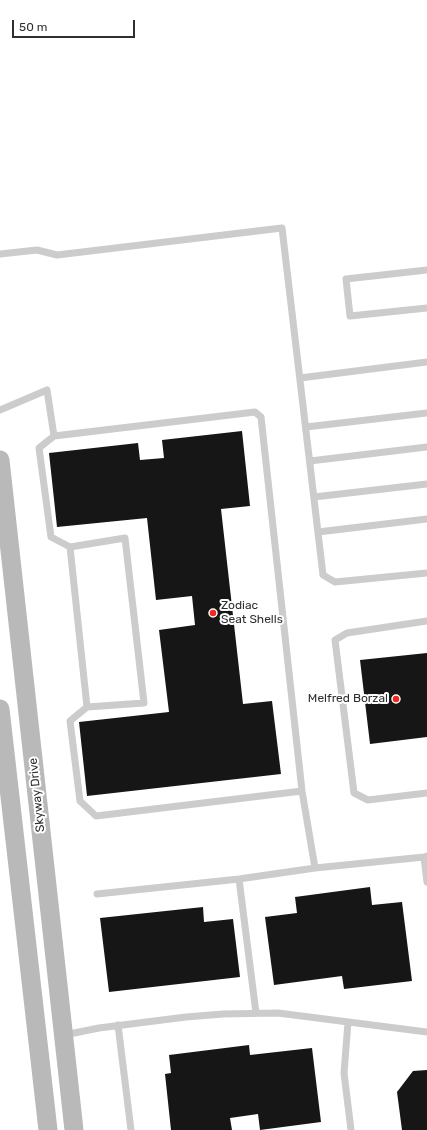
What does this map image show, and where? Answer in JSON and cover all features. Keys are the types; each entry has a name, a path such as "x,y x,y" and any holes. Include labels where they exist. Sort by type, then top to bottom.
{"main road":[{"name":"Skyway Drive","path":"0,460 74,1130"},
{"path":"0,709 48,1130"}],"lane":[{"path":"0,254 37,250 57,255 282,228 323,575 335,582 427,573"},
{"path":"427,270 346,279 350,316 427,308"},
{"path":"300,378 427,362"},
{"path":"0,410 47,390 54,436"},
{"path":"302,791 96,816 80,801 70,721 87,707 144,703 125,538 70,547 51,537 39,448 54,436 255,412 261,417 302,791 315,868"},
{"path":"306,427 427,413"},
{"path":"310,461 427,447"},
{"path":"314,497 427,484"},
{"path":"318,532 427,519"},
{"path":"70,547 87,707"},
{"path":"427,621 347,633 335,640 354,793 368,800 427,793"},
{"path":"97,894 239,879 315,868 426,856 427,882"},
{"path":"239,879 256,1013"},
{"path":"64,1036 118,1025 215,1014 256,1013 278,1013 427,1032"},
{"path":"348,1022 344,1073 351,1130"},
{"path":"118,1025 131,1130"}],"building":[{"name":"Zodiac Seat Shells","path":"242,431 250,506 221,509 243,704 272,701 281,774 87,796 79,722 169,712 159,630 195,625 192,596 156,600 147,518 57,527 49,453 138,443 140,460 164,458 162,440"},
{"name":"Melfred Borzal","path":"427,653 427,737 370,744 360,660"},
{"path":"370,887 372,905 402,902 412,981 344,989 342,976 274,985 265,917 297,913 295,897"},
{"path":"203,907 204,922 233,919 240,977 109,992 100,918"},
{"path":"249,1045 250,1055 312,1048 321,1122 260,1130 258,1114 230,1118 232,1130 171,1130 165,1074 171,1073 169,1055"},
{"path":"427,1070 427,1130 402,1130 397,1092 413,1071"}],"place":[{"name":"Zodiac Seat Shells","path":"213,613"},
{"name":"Melfred Borzal","path":"396,699"}]}
